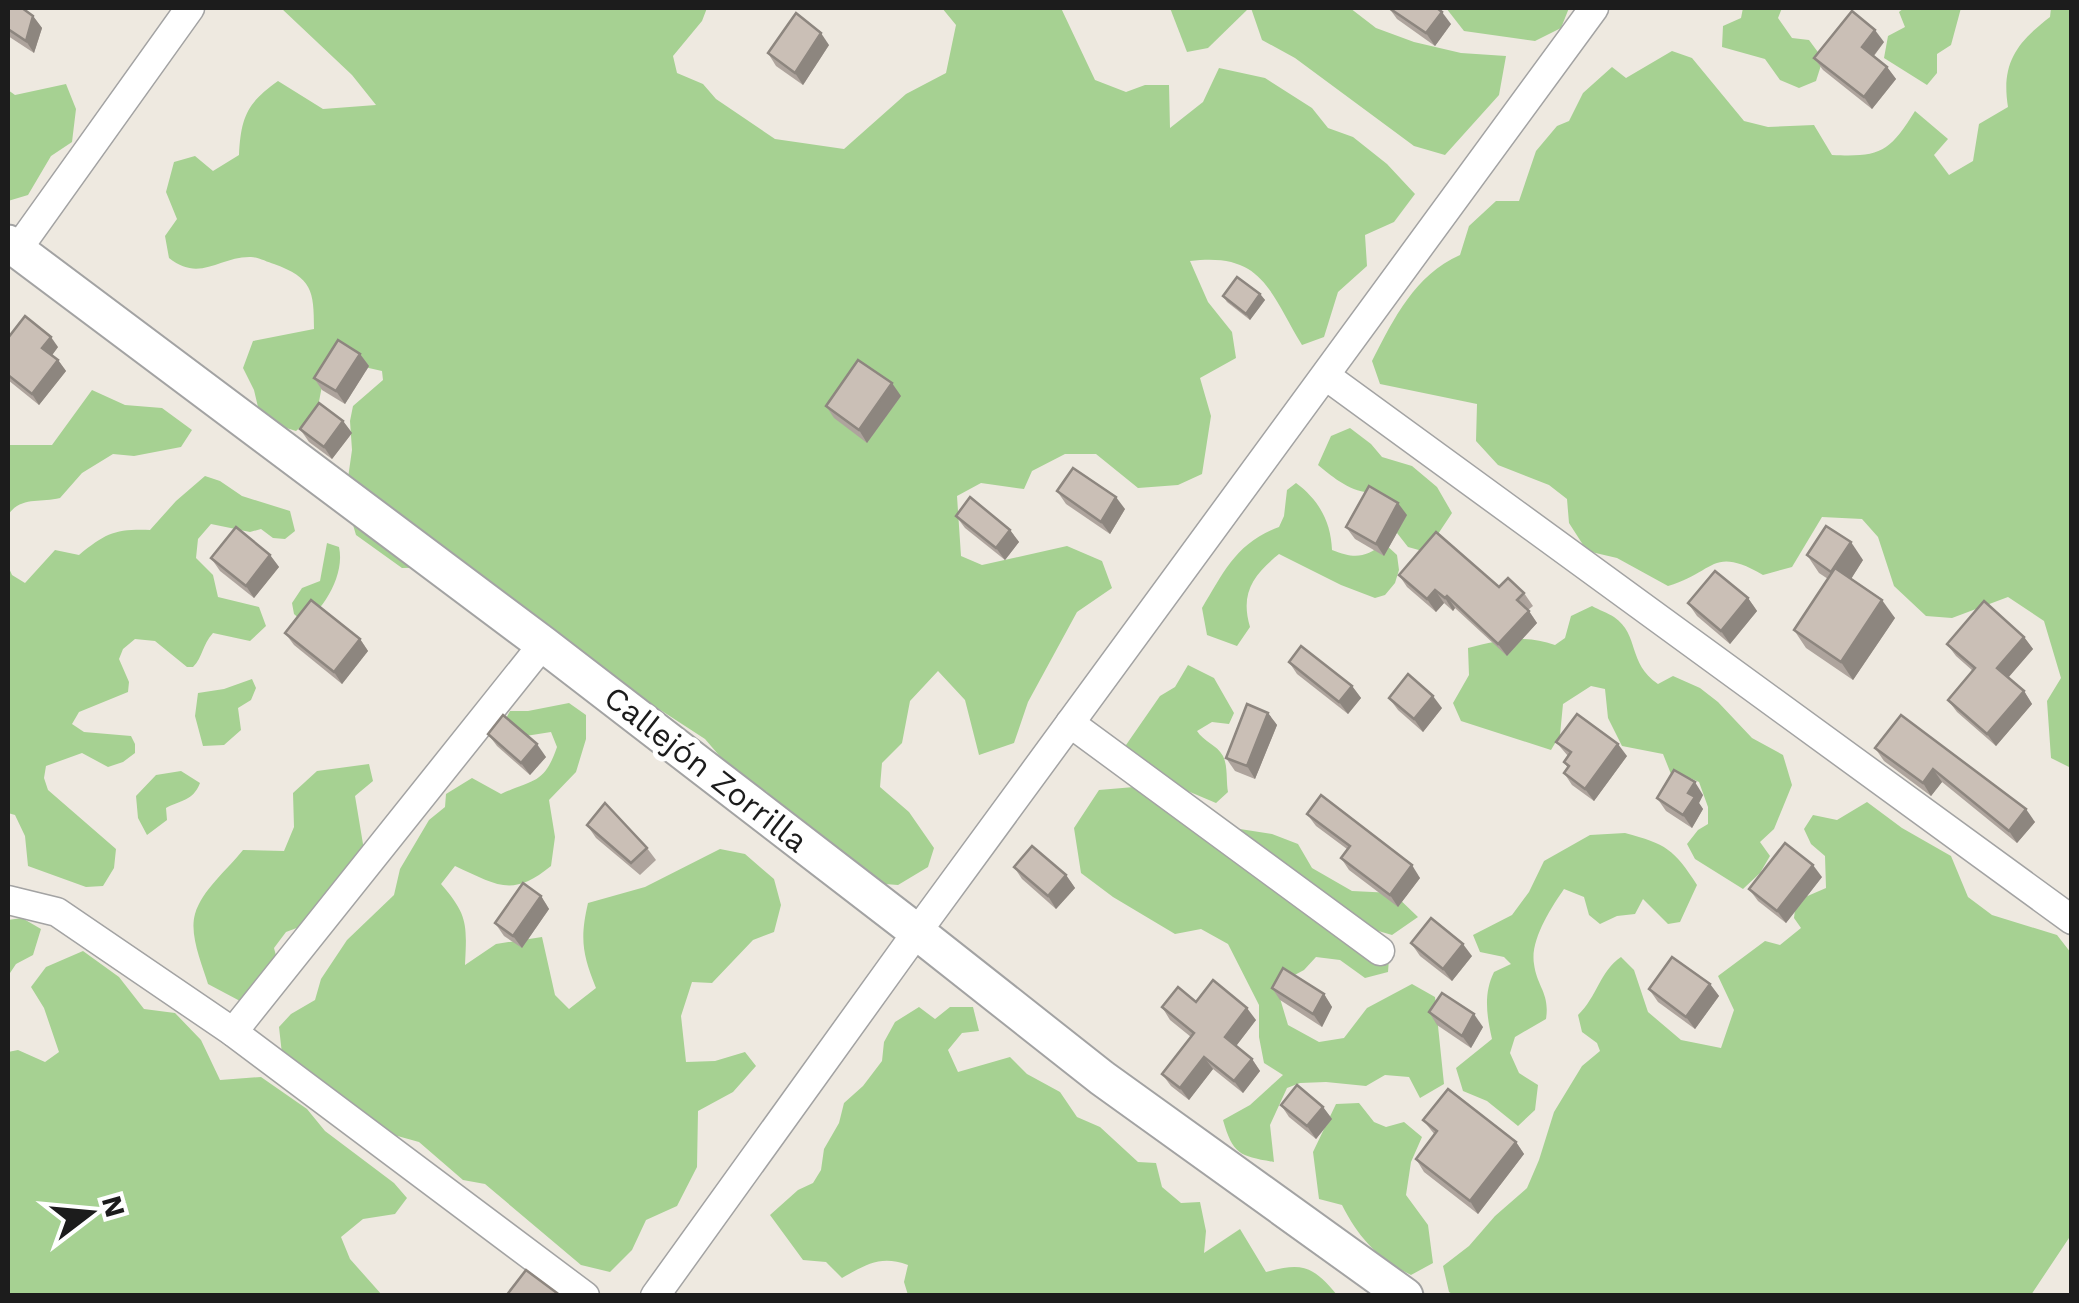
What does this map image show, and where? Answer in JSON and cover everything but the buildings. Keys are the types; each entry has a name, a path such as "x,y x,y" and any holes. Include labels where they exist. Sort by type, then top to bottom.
{"street":[{"path":"12,246 190,8"},
{"path":"655,1296 1594,8"},
{"name":"Callejón Zorrilla","path":"12,246 543,644 1102,1078 1405,1296"},
{"path":"1326,376 2072,920"},
{"path":"233,1032 543,644"},
{"path":"1070,722 1380,951"},
{"path":"8,900 57,912 233,1032 585,1296"}],"green space":[{"path":"281,8 707,8 702,21 673,56 677,73 703,84 716,99 775,139 844,149 906,94 946,73 956,25 942,8 1061,8 1095,80 1126,92 1145,85 1169,85 1170,128 1203,102 1219,68 1265,78 1312,108 1328,128 1353,137 1387,164 1415,194 1394,222 1365,235 1367,266 1338,292 1324,337 1302,345 1271,292 1249,269 1214,260 1190,261 1208,302 1232,332 1236,358 1200,378 1211,416 1202,474 1178,485 1138,488 1096,454 1065,454 1032,471 1024,489 981,483 957,496 961,556 982,565 1067,546 1102,561 1112,588 1077,612 1028,702 1014,743 979,755 965,700 938,671 910,701 902,743 882,763 880,787 909,812 934,848 928,867 898,885 872,883 800,829 767,792 735,774 705,739 602,672 456,567 402,568 356,535 348,478 352,450 350,421 353,406 383,380 382,371 351,364 326,365 317,412 296,431 261,420 254,390 243,368 253,341 314,329 308,287 287,269 257,258 191,268 169,258 165,236 177,219 166,192 174,162 195,156 213,171 239,155 248,112 259,96 278,81 323,109 376,105 352,75"},
{"path":"1170,8 1249,8 1208,48 1187,52"},
{"path":"1251,8 1350,8 1376,28 1414,42 1461,53 1506,56 1499,95 1445,155 1414,146 1295,58 1262,40"},
{"path":"1446,8 1569,8 1561,28 1535,41 1464,31"},
{"path":"1743,8 1782,8 1778,18 1792,38 1809,40 1823,59 1816,81 1799,88 1780,80 1765,59 1722,47 1723,26 1741,18"},
{"path":"1904,8 1961,8 1951,45 1937,54 1937,73 1927,85 1884,58 1888,36 1905,27 1899,12"},
{"path":"2051,8 2071,8 2071,768 2051,758 2047,701 2061,678 2044,621 2008,597 1952,618 1926,616 1894,586 1878,537 1862,519 1822,517 1792,567 1763,575 1746,566 1722,562 1668,586 1617,558 1587,551 1569,523 1567,499 1549,485 1498,465 1476,441 1477,404 1380,384 1372,361 1407,299 1430,274 1460,255 1469,226 1496,201 1519,201 1536,151 1557,126 1569,121 1583,93 1612,67 1626,78 1672,51 1692,58 1744,121 1768,127 1814,125 1832,155 1882,150 1898,136 1915,111 1948,139 1934,155 1949,175 1973,161 1979,124 2008,107 2009,66 2028,36 2050,17"},
{"path":"66,84 76,109 72,142 51,156 28,195 8,201 8,90 15,95"},
{"path":"92,390 125,405 162,408 192,430 181,447 134,456 113,454 82,473 60,498 25,503 8,515 8,445 52,445"},
{"path":"1350,428 1382,457 1412,466 1437,487 1452,513 1426,552 1408,547 1390,524 1396,502 1380,492 1363,492 1347,486 1318,465 1331,436"},
{"path":"205,476 242,496 290,511 295,531 285,539 273,538 261,529 250,532 211,524 198,539 196,558 213,575 218,597 259,607 266,626 250,641 213,633 193,667 187,667 155,641 135,639 123,649 119,659 129,682 128,692 79,712 72,724 84,732 131,736 135,753 108,767 82,753 46,766 44,778 48,790 116,849 114,868 103,886 86,887 28,866 25,836 15,815 8,813 8,566 12,575 25,583 55,550 79,555 111,534 150,530"},
{"path":"1296,483 1322,512 1332,550 1360,556 1384,543 1397,555 1399,570 1395,583 1385,595 1375,598 1279,554 1251,586 1247,604 1250,627 1237,646 1207,635 1202,608 1242,550 1279,527 1287,490"},
{"path":"327,543 339,547 336,579 319,609 304,623 294,614 292,603 302,588 320,581"},
{"path":"1592,606 1622,624 1642,667 1658,684 1673,676 1700,688 1752,738 1783,755 1792,785 1774,829 1760,842 1770,856 1760,873 1743,889 1695,859 1687,844 1708,824 1708,807 1699,782 1673,779 1663,754 1622,746 1608,718 1605,689 1591,686 1563,704 1560,735 1551,750 1461,721 1453,703 1469,675 1468,648 1522,639 1555,645 1565,638 1571,616"},
{"path":"1188,665 1214,678 1234,713 1229,724 1212,722 1197,731 1225,760 1228,792 1216,803 1119,762 1126,745 1160,696 1175,687"},
{"path":"252,679 256,688 251,700 238,708 241,730 224,745 203,746 195,716 198,693"},
{"path":"569,703 586,715 586,739 576,772 549,800 555,837 551,866 525,882 504,885 455,866 441,884 464,921 465,965 496,944 542,937 555,995 569,1009 596,988 584,946 588,903 645,887 720,849 745,854 774,879 781,905 774,932 753,940 712,983 692,982 681,1016 686,1062 715,1061 745,1052 756,1066 733,1092 698,1111 697,1167 677,1206 646,1220 632,1250 610,1272 581,1265 485,1184 463,1180 419,1142 358,1125 284,1072 279,1027 291,1014 315,1000 321,979 347,940 394,895 400,869 429,820 445,807 446,794 472,778 501,794 542,775 557,747 551,732 513,738 503,724 510,711"},
{"path":"369,764 373,781 355,796 364,850 302,926 286,932 274,948 280,971 267,992 240,1001 208,984 197,949 194,922 198,905 209,888 243,850 284,851 294,827 293,793 317,771"},
{"path":"181,771 200,783 197,789 166,808 167,820 147,835 138,818 136,796 156,775"},
{"path":"1134,787 1209,829 1272,834 1298,844 1312,868 1352,891 1393,893 1418,917 1392,935 1358,925 1390,946 1388,972 1365,978 1340,960 1316,957 1304,970 1276,985 1288,1025 1319,1042 1344,1038 1367,1008 1412,984 1435,997 1444,1084 1420,1098 1409,1077 1385,1075 1366,1086 1300,1083 1287,1088 1270,1125 1274,1162 1240,1152 1230,1140 1223,1120 1250,1105 1283,1075 1264,1063 1259,1005 1228,944 1201,929 1175,934 1081,873 1074,828 1099,790"},
{"path":"1867,802 1951,856 1968,897 1992,915 2057,935 2071,953 2071,1235 2031,1295 1449,1292 1443,1266 1469,1246 1527,1188 1554,1112 1582,1066 1600,1051 1597,1043 1582,1032 1578,1015 1608,969 1621,957 1634,970 1648,1012 1681,1040 1721,1048 1734,1010 1718,976 1765,941 1780,945 1801,928 1794,918 1796,901 1826,888 1825,856 1811,844 1804,829 1813,815 1837,820"},
{"path":"1625,833 1668,850 1697,885 1680,922 1668,924 1643,899 1635,914 1617,916 1600,924 1589,915 1584,897 1564,889 1535,945 1546,1019 1515,1037 1510,1053 1519,1073 1538,1085 1535,1110 1518,1126 1487,1101 1463,1091 1456,1068 1492,1039 1488,989 1494,972 1511,964 1504,957 1480,952 1473,935 1512,915 1544,861 1590,835"},
{"path":"22,918 41,929 33,955 16,964 8,976 8,920"},
{"path":"83,951 119,977 144,1009 175,1013 201,1040 220,1080 261,1077 307,1109 325,1131 394,1183 407,1198 395,1214 363,1219 341,1237 350,1259 382,1295 8,1295 8,1052 18,1050 45,1062 59,1052 44,1008 31,987 46,967"},
{"path":"919,1007 935,1019 950,1007 973,1007 979,1031 962,1033 948,1050 958,1072 1010,1057 1027,1074 1060,1092 1077,1117 1100,1127 1138,1162 1156,1163 1162,1187 1181,1203 1200,1202 1206,1231 1204,1253 1240,1229 1266,1272 1289,1267 1306,1269 1337,1295 908,1295 904,1282 908,1265 874,1262 842,1278 826,1262 803,1260 770,1215 798,1190 813,1183 844,1103 882,1061 884,1042 895,1022"},
{"path":"1359,1103 1374,1122 1386,1127 1404,1122 1422,1137 1411,1162 1406,1195 1428,1225 1433,1263 1411,1275 1370,1246 1342,1205 1319,1199 1313,1152 1336,1104"}]}
